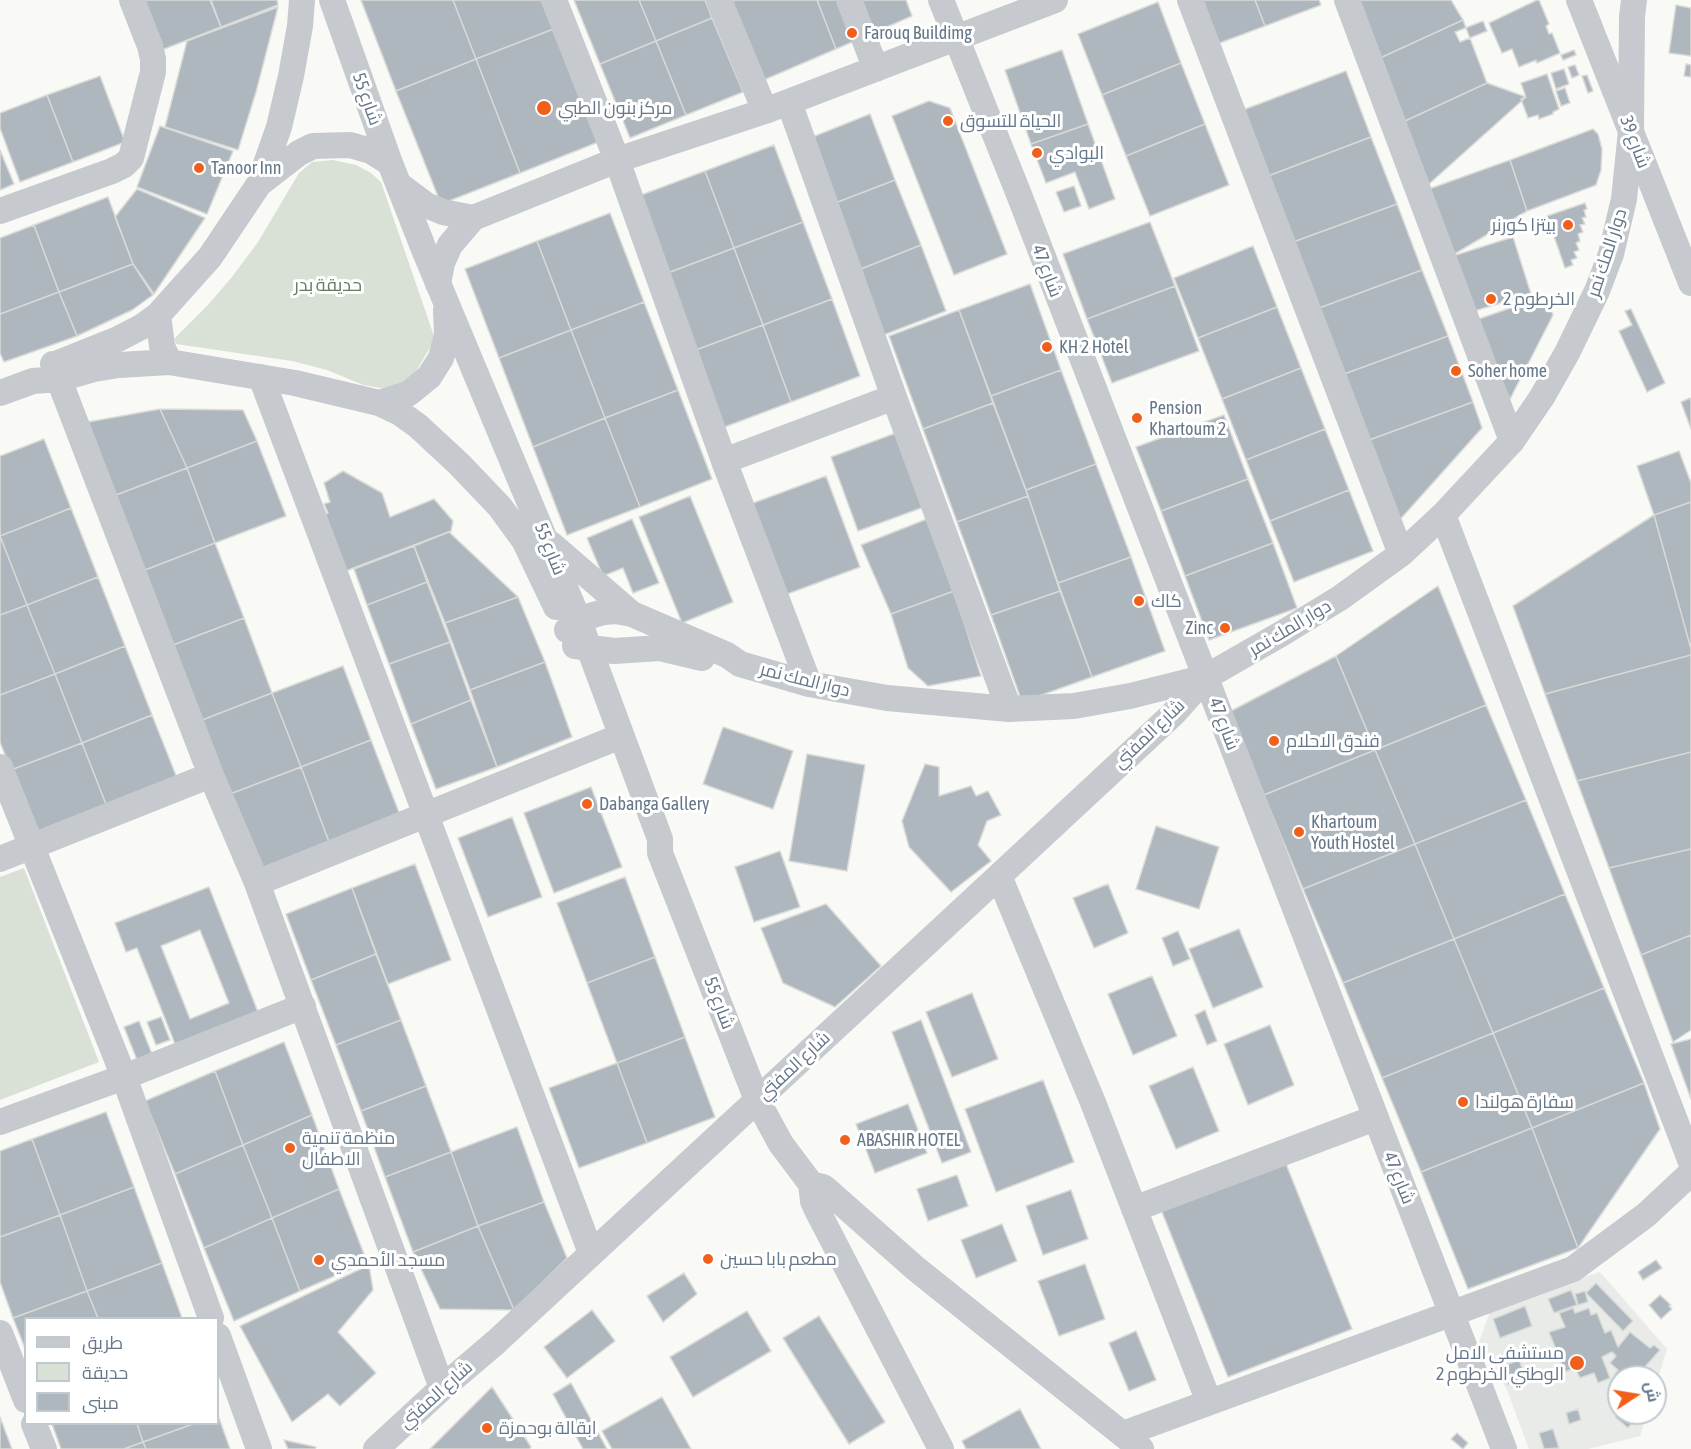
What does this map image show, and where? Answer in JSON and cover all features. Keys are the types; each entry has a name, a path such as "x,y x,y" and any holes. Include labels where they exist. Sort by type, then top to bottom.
{"street":[{"path":"0,211 112,171 131,158 153,72 150,46 132,0"},
{"path":"1,388 33,381 56,371 143,326 158,315 210,257 259,184 284,106 300,26 302,0"},
{"name":"شارع 55","path":"332,0 394,173 442,294 546,539 577,636 608,701 614,739 660,838 660,853 757,1101 782,1144 820,1196"},
{"path":"554,0 617,160 724,461 809,684"},
{"path":"719,0 765,111"},
{"path":"849,0 876,69"},
{"name":"شارع 47","path":"941,0 1206,677 1504,1449"},
{"path":"379,403 408,394 419,387 433,372 441,358 447,335 442,294 442,263 450,245 473,218 617,160 765,111 1055,0"},
{"path":"1190,0 1401,554"},
{"path":"1347,0 1512,441"},
{"name":"شارع 39","path":"1580,0 1691,283"},
{"name":"دوار المك نمر","path":"577,636 604,612 616,611 632,614 727,655 740,664 809,684 887,698 1009,709 1074,706 1130,696 1206,677 1340,598 1401,554 1443,515 1512,441 1552,379 1597,291 1611,254 1624,199 1631,131 1634,0"},
{"path":"789,102 894,397 1009,709"},
{"path":"259,184 299,153 313,146 350,145 371,152 426,205 443,212 473,218"},
{"path":"158,315 162,346 169,362"},
{"path":"56,371 169,362 295,383 379,403 418,426 500,507 524,540 577,636 614,739 257,883"},
{"path":"56,371 211,775 257,883 442,1388"},
{"path":"261,377 591,1253"},
{"path":"724,461 894,397"},
{"path":"1443,515 1691,1162"},
{"path":"546,539 632,614"},
{"path":"577,636 614,651 660,648 724,664 740,664"},
{"path":"608,701 611,673 627,650"},
{"name":"شارع المفتي","path":"376,1449 496,1342 999,876 1173,714 1206,677"},
{"path":"0,766 124,1077 211,1317"},
{"path":"0,859 211,775"},
{"path":"999,876 1090,1095 1209,1402"},
{"path":"0,1122 124,1077 303,1006"},
{"path":"1134,1209 1375,1118"},
{"path":"820,1196 915,1268 1132,1442 1209,1402 1573,1269 1646,1215 1691,1173"},
{"path":"820,1196 941,1449"},
{"path":"0,1333 24,1395"},
{"path":"219,1339 259,1449"},
{"path":"34,1425 44,1449"}],"shaded area":[{"name":"مستشفى الامل الوطني الخرطوم 2","path":"1600,1272 1667,1349 1662,1365 1607,1365 1607,1425 1643,1425 1640,1436 1588,1449 1529,1449 1507,1390 1479,1342 1492,1306"}],"green space":[{"name":"حديقة بدر","path":"333,160 356,165 371,173 381,182 435,339 417,370 405,384 381,388 363,385 327,370 292,361 176,344 174,339 207,306 258,242 299,173 312,162"},
{"path":"24,868 99,1062 0,1100 0,877"}],"building":[{"path":"139,0 210,0 221,27 159,51"},
{"path":"211,0 277,0 278,5 221,27"},
{"path":"361,0 453,0 476,59 396,91"},
{"path":"453,0 545,0 556,28 476,59"},
{"path":"574,0 639,0 656,41 600,64"},
{"path":"639,0 705,0 712,18 656,41"},
{"path":"735,0 817,0 836,49 759,82 728,3"},
{"name":"Farouq Buildimg","path":"817,0 906,0 912,16 836,49"},
{"path":"1191,0 1255,0 1265,26 1209,47"},
{"path":"1255,0 1319,0 1321,5 1265,26"},
{"path":"1357,0 1451,0 1463,20 1380,58"},
{"path":"1537,0 1549,24 1546,26 1549,34 1552,33 1560,53 1537,63 1536,60 1519,67 1512,49 1502,53 1489,23"},
{"path":"1158,2 1181,63 1102,95 1078,34"},
{"path":"1676,5 1691,8 1691,56 1669,53"},
{"path":"278,7 238,150 165,127 187,41"},
{"path":"712,18 743,92 686,115 656,41"},
{"path":"1463,20 1487,83 1405,121 1380,58"},
{"path":"1483,21 1487,31 1460,42 1455,32"},
{"path":"556,28 601,141 520,173 476,59"},
{"path":"656,41 686,115 630,138 600,64"},
{"path":"1062,50 1088,124 1031,144 1005,70"},
{"path":"1574,50 1576,55 1563,60 1561,55"},
{"path":"476,59 520,173 441,204 396,91"},
{"path":"1181,63 1205,124 1126,156 1102,95"},
{"path":"1686,64 1691,65 1691,77 1684,76"},
{"path":"1575,65 1579,75 1572,78 1568,67"},
{"path":"1564,69 1569,84 1556,89 1551,73"},
{"path":"1346,71 1371,137 1260,179 1235,113"},
{"path":"1547,74 1559,109 1539,119 1538,115 1528,118 1521,99 1526,97 1521,83"},
{"path":"1587,75 1593,91 1588,93 1582,76"},
{"path":"100,76 125,142 73,162 47,95"},
{"path":"1487,83 1526,97 1429,184 1405,121"},
{"path":"1565,88 1570,103 1561,106 1556,91"},
{"path":"47,95 73,162 20,182 0,128 0,113"},
{"path":"929,101 950,108 1007,254 954,275 892,116"},
{"path":"870,114 895,180 830,205 805,140"},
{"path":"1088,124 1115,199 1089,209 1075,172 1046,183 1031,144"},
{"path":"1205,124 1229,185 1150,216 1126,156"},
{"path":"160,126 233,151 207,214 137,187"},
{"path":"1593,129 1598,134 1602,149 1601,170 1596,185 1527,211 1510,160"},
{"path":"1371,137 1397,204 1285,245 1260,179"},
{"path":"774,145 803,222 734,248 705,171"},
{"path":"0,150 14,184 0,190"},
{"path":"1510,160 1527,211 1451,256 1426,190"},
{"path":"705,171 734,248 665,274 636,197"},
{"path":"895,180 921,245 856,271 830,205"},
{"path":"1074,186 1081,206 1064,212 1056,192"},
{"path":"137,189 205,218 154,294 133,264 115,217"},
{"path":"108,197 133,264 59,292 34,225"},
{"path":"1585,203 1586,217 1582,218 1585,224 1580,225 1583,232 1578,234 1580,241 1576,243 1579,250 1574,252 1577,258 1571,260 1573,265 1565,268 1547,216"},
{"path":"1397,204 1422,270 1311,311 1285,245"},
{"path":"610,213 644,302 571,330 537,241"},
{"path":"803,222 832,299 763,325 734,248"},
{"path":"1150,222 1175,286 1087,319 1063,254"},
{"path":"34,225 59,292 0,314 0,238"},
{"path":"1513,237 1531,294 1471,312 1453,256"},
{"path":"537,241 571,330 499,358 465,269"},
{"path":"921,245 946,311 881,336 856,271"},
{"path":"1253,246 1277,307 1198,338 1174,278"},
{"path":"734,248 763,325 693,351 665,274"},
{"path":"133,264 153,295 132,310 77,336 59,292"},
{"path":"1422,270 1448,336 1336,377 1311,311"},
{"path":"1030,284 1061,370 991,396 959,310"},
{"path":"1175,286 1199,351 1112,383 1087,319"},
{"path":"59,292 77,336 4,362 0,353 0,314"},
{"path":"1545,296 1553,315 1510,399 1473,321"},
{"path":"832,299 860,376 791,402 763,325"},
{"path":"644,302 678,390 605,418 571,330"},
{"path":"1277,307 1301,368 1222,399 1198,338"},
{"path":"1631,309 1665,383 1647,392 1619,331 1632,325 1625,311"},
{"path":"959,310 993,403 923,429 889,336"},
{"path":"763,325 791,402 722,428 693,351"},
{"path":"571,330 605,418 533,447 499,358"},
{"path":"1448,336 1473,402 1361,443 1336,377"},
{"path":"1301,368 1325,429 1246,460 1222,399"},
{"path":"1061,370 1096,464 1026,490 991,396"},
{"path":"678,390 712,479 640,507 605,418"},
{"path":"1690,398 1691,401 1691,429 1681,402"},
{"path":"1473,402 1482,428 1396,524 1361,443"},
{"path":"993,403 1028,496 957,522 923,429"},
{"path":"160,409 187,468 116,495 88,422"},
{"path":"160,409 243,410 257,441 187,468"},
{"path":"1224,415 1248,479 1161,511 1136,447"},
{"path":"605,418 640,507 567,535 533,447"},
{"path":"1325,429 1349,490 1270,521 1246,460"},
{"path":"896,433 924,507 858,531 831,457"},
{"path":"44,439 71,508 0,536 0,456"},
{"path":"257,441 286,516 215,543 187,468"},
{"path":"1679,451 1691,483 1691,502 1654,515 1637,466"},
{"path":"1096,464 1131,557 1058,583 1026,490"},
{"path":"187,468 215,543 145,570 116,495"},
{"path":"343,471 382,493 390,517 434,499 453,521 451,531 343,572 322,516 328,513 324,504 330,502 324,483"},
{"path":"826,476 860,567 782,596 748,505"},
{"path":"1248,479 1273,543 1185,576 1161,511"},
{"path":"1349,490 1373,551 1294,582 1270,521"},
{"path":"690,496 733,602 682,623 639,517"},
{"path":"1028,496 1060,591 991,615 957,522"},
{"path":"1691,502 1691,649 1654,515"},
{"path":"71,508 98,577 27,605 0,536"},
{"path":"1654,515 1691,655 1545,694 1513,606"},
{"path":"632,519 659,583 633,593 623,568 603,576 587,538"},
{"path":"927,519 954,591 891,614 861,545"},
{"path":"449,532 518,597 445,623 414,546"},
{"path":"0,536 27,605 0,615"},
{"path":"215,543 244,618 173,645 145,570"},
{"path":"1273,543 1297,608 1209,640 1185,576"},
{"path":"414,546 427,582 367,605 354,569"},
{"path":"1131,557 1165,651 1092,677 1058,583"},
{"path":"98,577 125,646 55,674 27,605"},
{"path":"427,582 450,642 389,664 367,605"},
{"path":"1438,586 1486,705 1375,750 1336,656"},
{"path":"954,591 981,676 928,686 908,668 891,614"},
{"path":"1060,591 1092,677 1022,702 991,615"},
{"path":"518,597 545,662 470,690 445,623"},
{"path":"27,605 55,674 0,695 0,615"},
{"path":"244,618 272,693 202,720 173,645"},
{"path":"450,642 471,700 411,724 389,664"},
{"path":"125,646 152,715 82,743 55,674"},
{"path":"1691,655 1691,752 1577,781 1545,694"},
{"path":"1336,656 1375,750 1264,795 1231,711"},
{"path":"545,662 572,737 497,767 470,690"},
{"path":"343,666 371,740 301,767 272,693"},
{"path":"55,674 82,743 11,770 0,742 0,695"},
{"path":"272,693 301,767 230,794 202,720"},
{"path":"471,700 497,767 436,789 411,724"},
{"path":"1486,705 1526,800 1415,844 1375,750"},
{"path":"152,715 179,783 109,812 82,743"},
{"path":"723,727 793,751 773,809 703,784"},
{"path":"371,740 400,815 329,842 301,767"},
{"path":"82,743 109,812 38,839 11,770"},
{"path":"1375,750 1415,844 1303,889 1264,795"},
{"path":"1691,752 1691,849 1609,868 1577,781"},
{"path":"807,754 865,765 847,871 789,861"},
{"path":"925,764 939,767 939,796 971,786 976,796 988,791 1001,815 987,821 978,845 991,861 951,892 909,847 902,821"},
{"path":"301,767 329,842 259,869 230,794"},
{"path":"591,787 622,867 554,893 524,813"},
{"path":"1526,800 1565,894 1454,939 1415,844"},
{"path":"512,817 542,897 488,917 458,838"},
{"path":"1156,826 1219,847 1199,909 1136,889"},
{"path":"1415,844 1454,939 1343,983 1303,889"},
{"path":"1691,849 1691,935 1641,955 1609,868"},
{"path":"780,851 800,907 754,922 735,867"},
{"path":"415,864 451,960 388,984 352,888"},
{"path":"625,877 655,957 587,983 557,903"},
{"path":"1108,884 1128,933 1094,948 1073,898"},
{"path":"209,887 258,1012 175,1044 137,948 126,952 115,923","holes":["200,930 229,1003 190,1019 161,946"]},
{"path":"352,888 376,954 311,980 286,914"},
{"path":"1565,894 1604,988 1493,1033 1454,939"},
{"path":"826,904 881,966 835,1007 783,983 761,928"},
{"path":"1239,929 1263,987 1213,1008 1189,949"},
{"path":"1178,931 1190,959 1173,966 1162,938"},
{"path":"1691,935 1691,1030 1673,1042 1641,955"},
{"path":"1454,939 1493,1033 1382,1078 1343,983"},
{"path":"376,954 401,1020 336,1045 311,980"},
{"path":"655,957 685,1037 617,1063 587,983"},
{"path":"1152,976 1177,1036 1133,1055 1108,994"},
{"path":"1604,988 1644,1083 1532,1128 1493,1033"},
{"path":"972,993 998,1059 952,1077 926,1012"},
{"path":"1205,1010 1217,1041 1207,1045 1195,1015"},
{"path":"161,1017 170,1040 156,1045 147,1022"},
{"path":"401,1020 426,1086 361,1111 336,1045"},
{"path":"921,1020 971,1152 942,1163 892,1032"},
{"path":"139,1021 152,1054 137,1060 124,1027"},
{"path":"1270,1025 1294,1085 1248,1105 1224,1044"},
{"path":"1493,1033 1532,1128 1421,1172 1382,1078"},
{"path":"685,1037 715,1117 647,1143 617,1063"},
{"path":"1691,1039 1691,1099 1671,1044"},
{"path":"284,1042 312,1115 243,1145 215,1071"},
{"path":"617,1063 647,1143 579,1168 549,1088"},
{"path":"1193,1067 1219,1131 1176,1149 1149,1086"},
{"path":"215,1071 243,1145 175,1174 145,1101"},
{"path":"1043,1080 1074,1162 996,1192 965,1109"},
{"path":"1644,1083 1660,1129 1578,1248 1532,1128"},
{"path":"426,1086 451,1152 385,1177 361,1111"},
{"path":"908,1104 927,1153 875,1173 856,1124"},
{"path":"106,1112 134,1187 60,1215 32,1139"},
{"path":"312,1115 339,1189 272,1218 243,1145"},
{"path":"517,1127 544,1202 478,1226 451,1152"},
{"path":"1532,1128 1578,1248 1468,1289 1421,1172"},
{"path":"32,1139 60,1215 0,1237 0,1151"},
{"path":"243,1145 272,1218 204,1248 175,1174"},
{"path":"451,1152 478,1226 413,1252 385,1177"},
{"path":"1284,1159 1352,1329 1228,1377 1160,1207"},
{"path":"957,1175 968,1206 928,1221 917,1189"},
{"path":"134,1187 162,1263 87,1291 60,1215"},
{"path":"339,1189 367,1262 300,1291 272,1218"},
{"path":"1071,1190 1088,1239 1043,1255 1026,1206"},
{"path":"544,1202 567,1258 514,1310 478,1226"},
{"path":"60,1215 87,1291 13,1318 0,1282 0,1237"},
{"path":"272,1218 300,1291 234,1321 204,1248"},
{"path":"1002,1224 1017,1261 976,1278 961,1240"},
{"path":"478,1226 514,1310 440,1309 413,1252"},
{"path":"1656,1260 1662,1268 1643,1280 1638,1272"},
{"path":"162,1263 182,1317 98,1317 87,1291"},
{"path":"1085,1264 1105,1319 1059,1336 1038,1281"},
{"path":"369,1265 373,1290 338,1332 376,1373 340,1406 328,1394 292,1422 240,1326"},
{"path":"684,1273 697,1294 663,1322 647,1296"},
{"path":"1596,1283 1633,1321 1623,1331 1586,1293"},
{"path":"1571,1290 1577,1305 1554,1313 1548,1299"},
{"path":"87,1291 98,1317 24,1317 24,1346 13,1318"},
{"path":"1585,1291 1588,1302 1578,1305 1575,1294"},
{"path":"1660,1295 1671,1305 1669,1306 1672,1309 1661,1319 1649,1305"},
{"path":"1525,1306 1532,1326 1500,1338 1493,1319"},
{"path":"1573,1308 1575,1313 1589,1308 1591,1315 1597,1313 1605,1333 1611,1330 1618,1347 1630,1332 1650,1348 1654,1345 1660,1350 1647,1365 1612,1365 1610,1363 1616,1356 1612,1352 1602,1357 1607,1370 1607,1379 1598,1383 1594,1373 1580,1378 1575,1368 1565,1372 1549,1332 1565,1327 1559,1313"},
{"path":"592,1310 615,1341 567,1378 544,1347"},
{"path":"747,1311 771,1351 693,1397 670,1357"},
{"path":"819,1316 885,1422 849,1444 783,1338"},
{"path":"1136,1331 1156,1380 1129,1391 1109,1343"},
{"path":"1519,1360 1526,1378 1508,1385 1501,1367"},
{"path":"571,1383 607,1449 583,1449 553,1394"},
{"path":"492,1387 531,1447 529,1449 430,1449"},
{"path":"662,1397 691,1449 612,1449 602,1431"},
{"path":"1020,1409 1041,1449 966,1449 962,1441"},
{"path":"1578,1409 1581,1420 1569,1424 1566,1413"},
{"path":"0,1417 12,1449 0,1449"},
{"path":"219,1418 230,1449 146,1449 143,1442 190,1425 219,1425"},
{"path":"52,1425 137,1425 143,1442 124,1449 61,1449"},
{"path":"137,1425 190,1425 143,1442"},
{"path":"1553,1429 1559,1448 1544,1449 1539,1433"},
{"path":"1457,1433 1468,1443 1463,1449 1451,1439"},
{"path":"284,1440 316,1447 315,1449 288,1449"},
{"path":"143,1442 146,1449 124,1449"}],"place":[{"name":"Farouq Buildimg","path":"852,33"},
{"name":"مركز بنون الطبي","path":"544,108"},
{"name":"الحياة للتسوق","path":"948,121"},
{"name":"البوادي","path":"1037,153"},
{"name":"Tanoor Inn","path":"199,168"},
{"name":"بيتزا كورنر","path":"1568,225"},
{"name":"الخرطوم 2","path":"1491,299"},
{"name":"KH 2 Hotel","path":"1047,347"},
{"name":"Soher home","path":"1456,371"},
{"name":"Pension Khartoum 2","path":"1137,418"},
{"name":"كاك","path":"1139,601"},
{"name":"Zinc","path":"1225,628"},
{"name":"فندق الاحلام","path":"1274,741"},
{"name":"Dabanga Gallery","path":"587,804"},
{"name":"Khartoum Youth Hostel","path":"1299,832"},
{"name":"سفارة هولندا","path":"1463,1102"},
{"name":"ABASHIR HOTEL","path":"845,1140"},
{"name":"منظمة تنمية الاطفال","path":"290,1148"},
{"name":"مطعم بابا حسين","path":"708,1259"},
{"name":"مسجد الأحمدي","path":"319,1260"},
{"name":"مستشفى الامل الوطني الخرطوم 2","path":"1577,1363"},
{"name":"ابقالة بوحمزة","path":"487,1428"}]}
